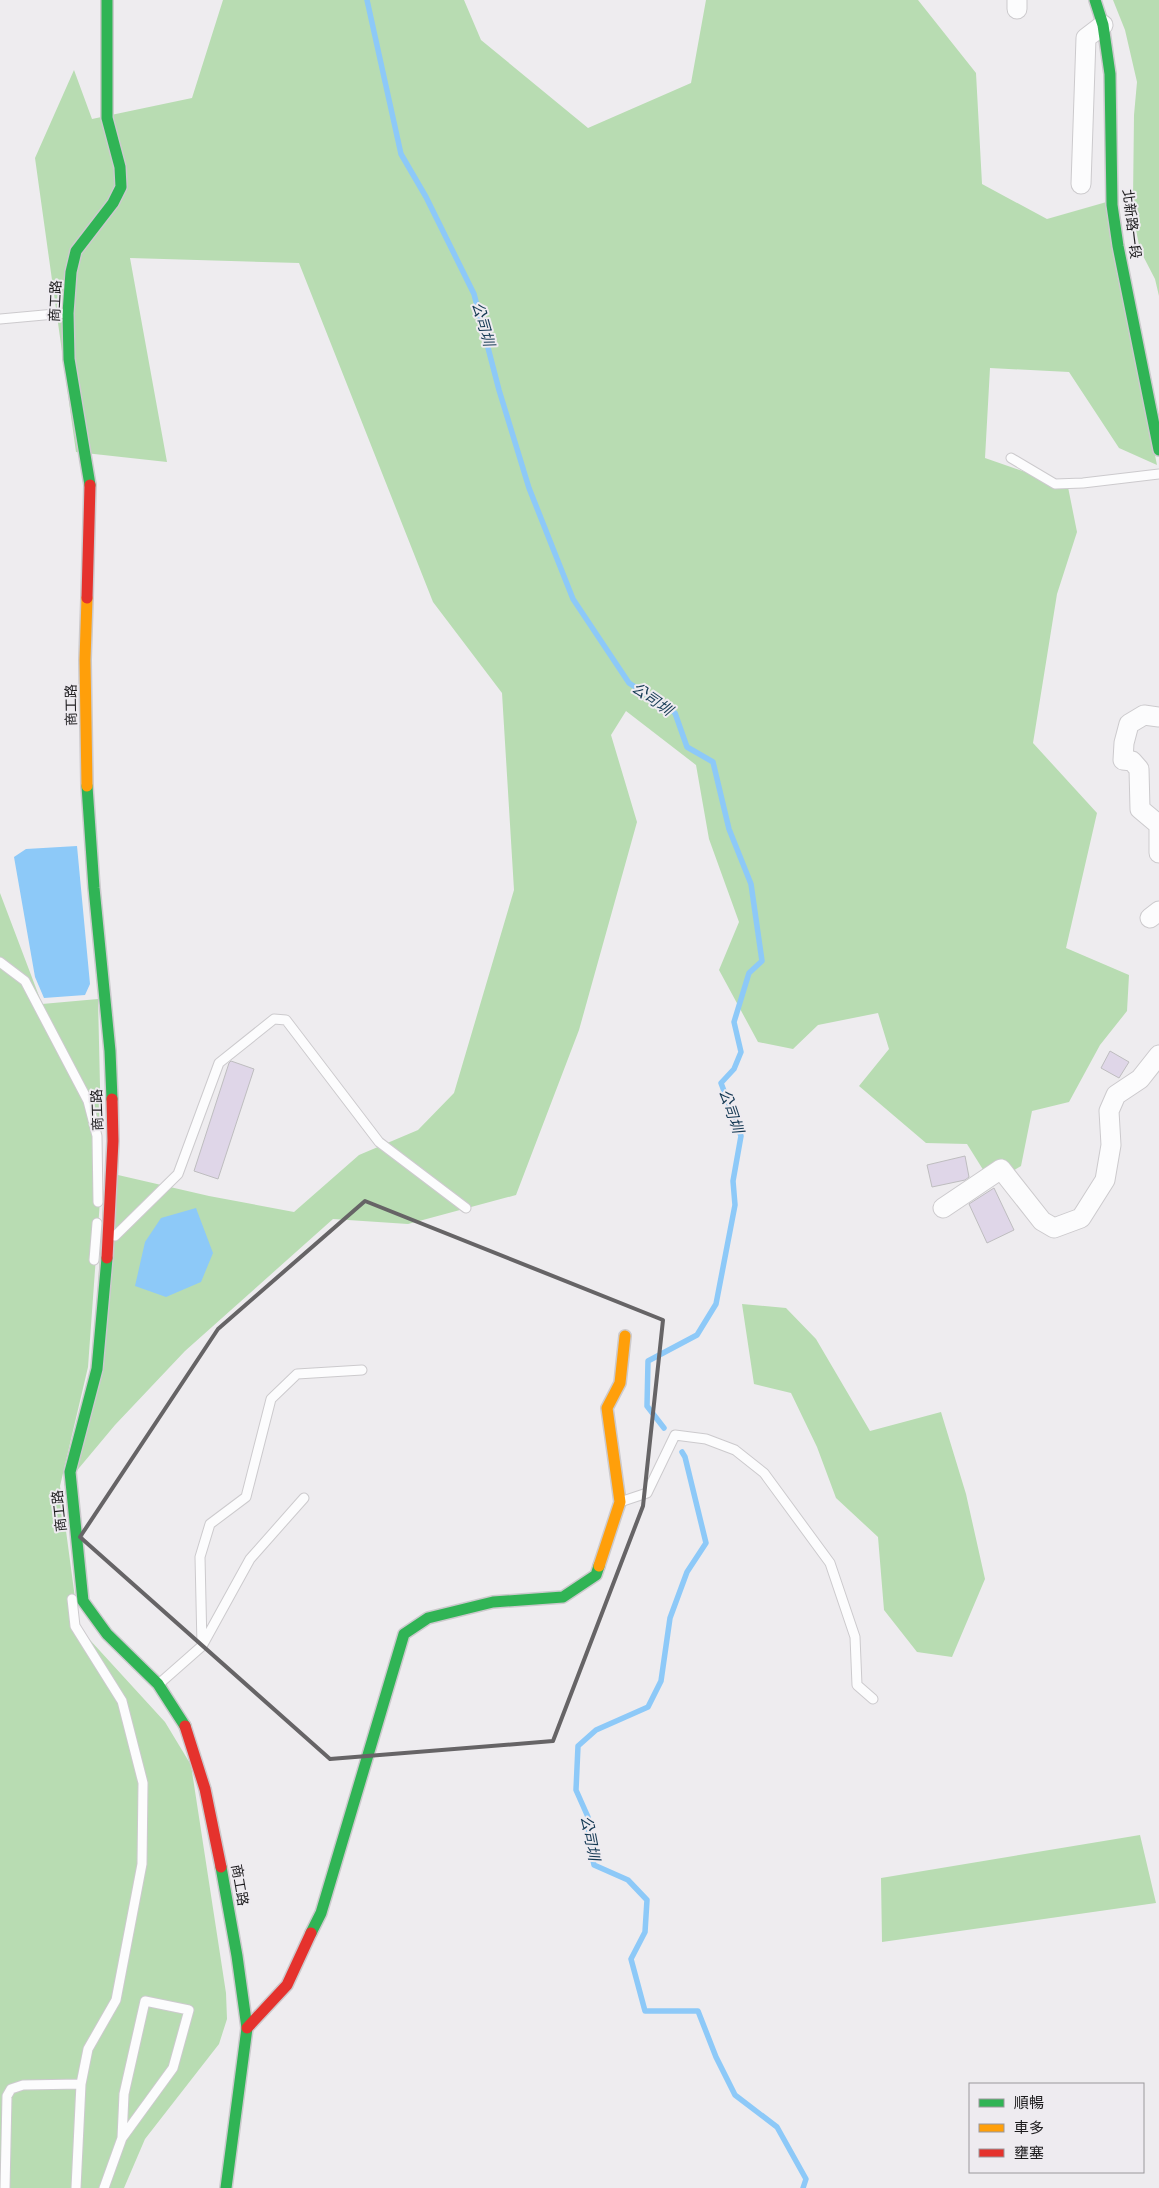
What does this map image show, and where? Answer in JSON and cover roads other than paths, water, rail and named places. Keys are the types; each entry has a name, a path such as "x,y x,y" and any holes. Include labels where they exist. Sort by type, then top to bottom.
{"street":[{"name":"商工路","path":"107,0 107,118 120,167 121,187 113,203 76,251 68,313 69,360 90,482 86,660 86,771 94,888 110,1051 113,1141 109,1241 97,1368 70,1472 84,1601 107,1634 158,1684 188,1731 205,1789 236,1946 247,2028 226,2188"},
{"name":"北新路一段","path":"1095,0 1103,25 1110,74 1112,205 1159,450"},
{"path":"1081,184 1086,38 1103,25"},
{"path":"1159,717 1144,715 1129,724 1124,743 1123,760 1132,761 1139,769 1140,809 1159,826 1159,853"},
{"path":"943,1208 1001,1169 1042,1221 1054,1228 1081,1218 1105,1180 1112,1145 1108,1112 1116,1095 1140,1080 1159,1055"},
{"path":"247,2028 287,1985 321,1913 404,1634 428,1618 484,1605 564,1597 596,1575 620,1502 608,1408 620,1383 625,1336"}],"lane":[{"path":"0,319 68,313"},
{"path":"1011,458 1054,484 1083,483 1159,474"},
{"path":"0,962 25,981 88,1100 97,1136 98,1212 93,1274"},
{"path":"109,1241 178,1174 219,1063 274,1019 286,1020 379,1142 466,1208"},
{"path":"202,1646 200,1557 210,1524 246,1497 271,1398 297,1374 362,1370"},
{"path":"61,1476 71,1430"},
{"path":"620,1502 647,1493 675,1435 706,1439 728,1447 735,1450 757,1467 764,1473 830,1563 855,1637 857,1685 873,1699"},
{"path":"158,1684 202,1646 250,1559 304,1498"},
{"path":"70,1588 74,1626 122,1701 143,1783 142,1864 116,2000 88,2049 81,2084 76,2188"},
{"path":"104,2188 122,2138 173,2068 189,2010 145,2001 124,2094 122,2138"},
{"path":"6,2188 7,2096 10,2089 23,2085 81,2084"}],"water":[{"path":"77,846 90,984 85,995 44,998 35,977 14,857 26,849"},
{"path":"196,1208 213,1253 201,1282 166,1297 135,1286 145,1242 161,1218"}],"waterway":[{"name":"公司圳","path":"367,0 401,154 426,197 474,294 499,390 529,488 573,599 629,683 675,713 687,747 713,762 729,829 751,884 762,961 749,973 734,1022 741,1052 734,1069 721,1083 741,1136 733,1181 735,1205 716,1304 697,1335 648,1361 647,1406 664,1428"},
{"name":"公司圳","path":"682,1452 685,1457 706,1543 687,1572 670,1618 661,1681 648,1707 596,1730 578,1746 576,1790 588,1817 589,1843 594,1865 628,1880 647,1900 645,1932 631,1959 645,2011 698,2011 716,2057 735,2095 777,2127 806,2179 803,2188"}]}
